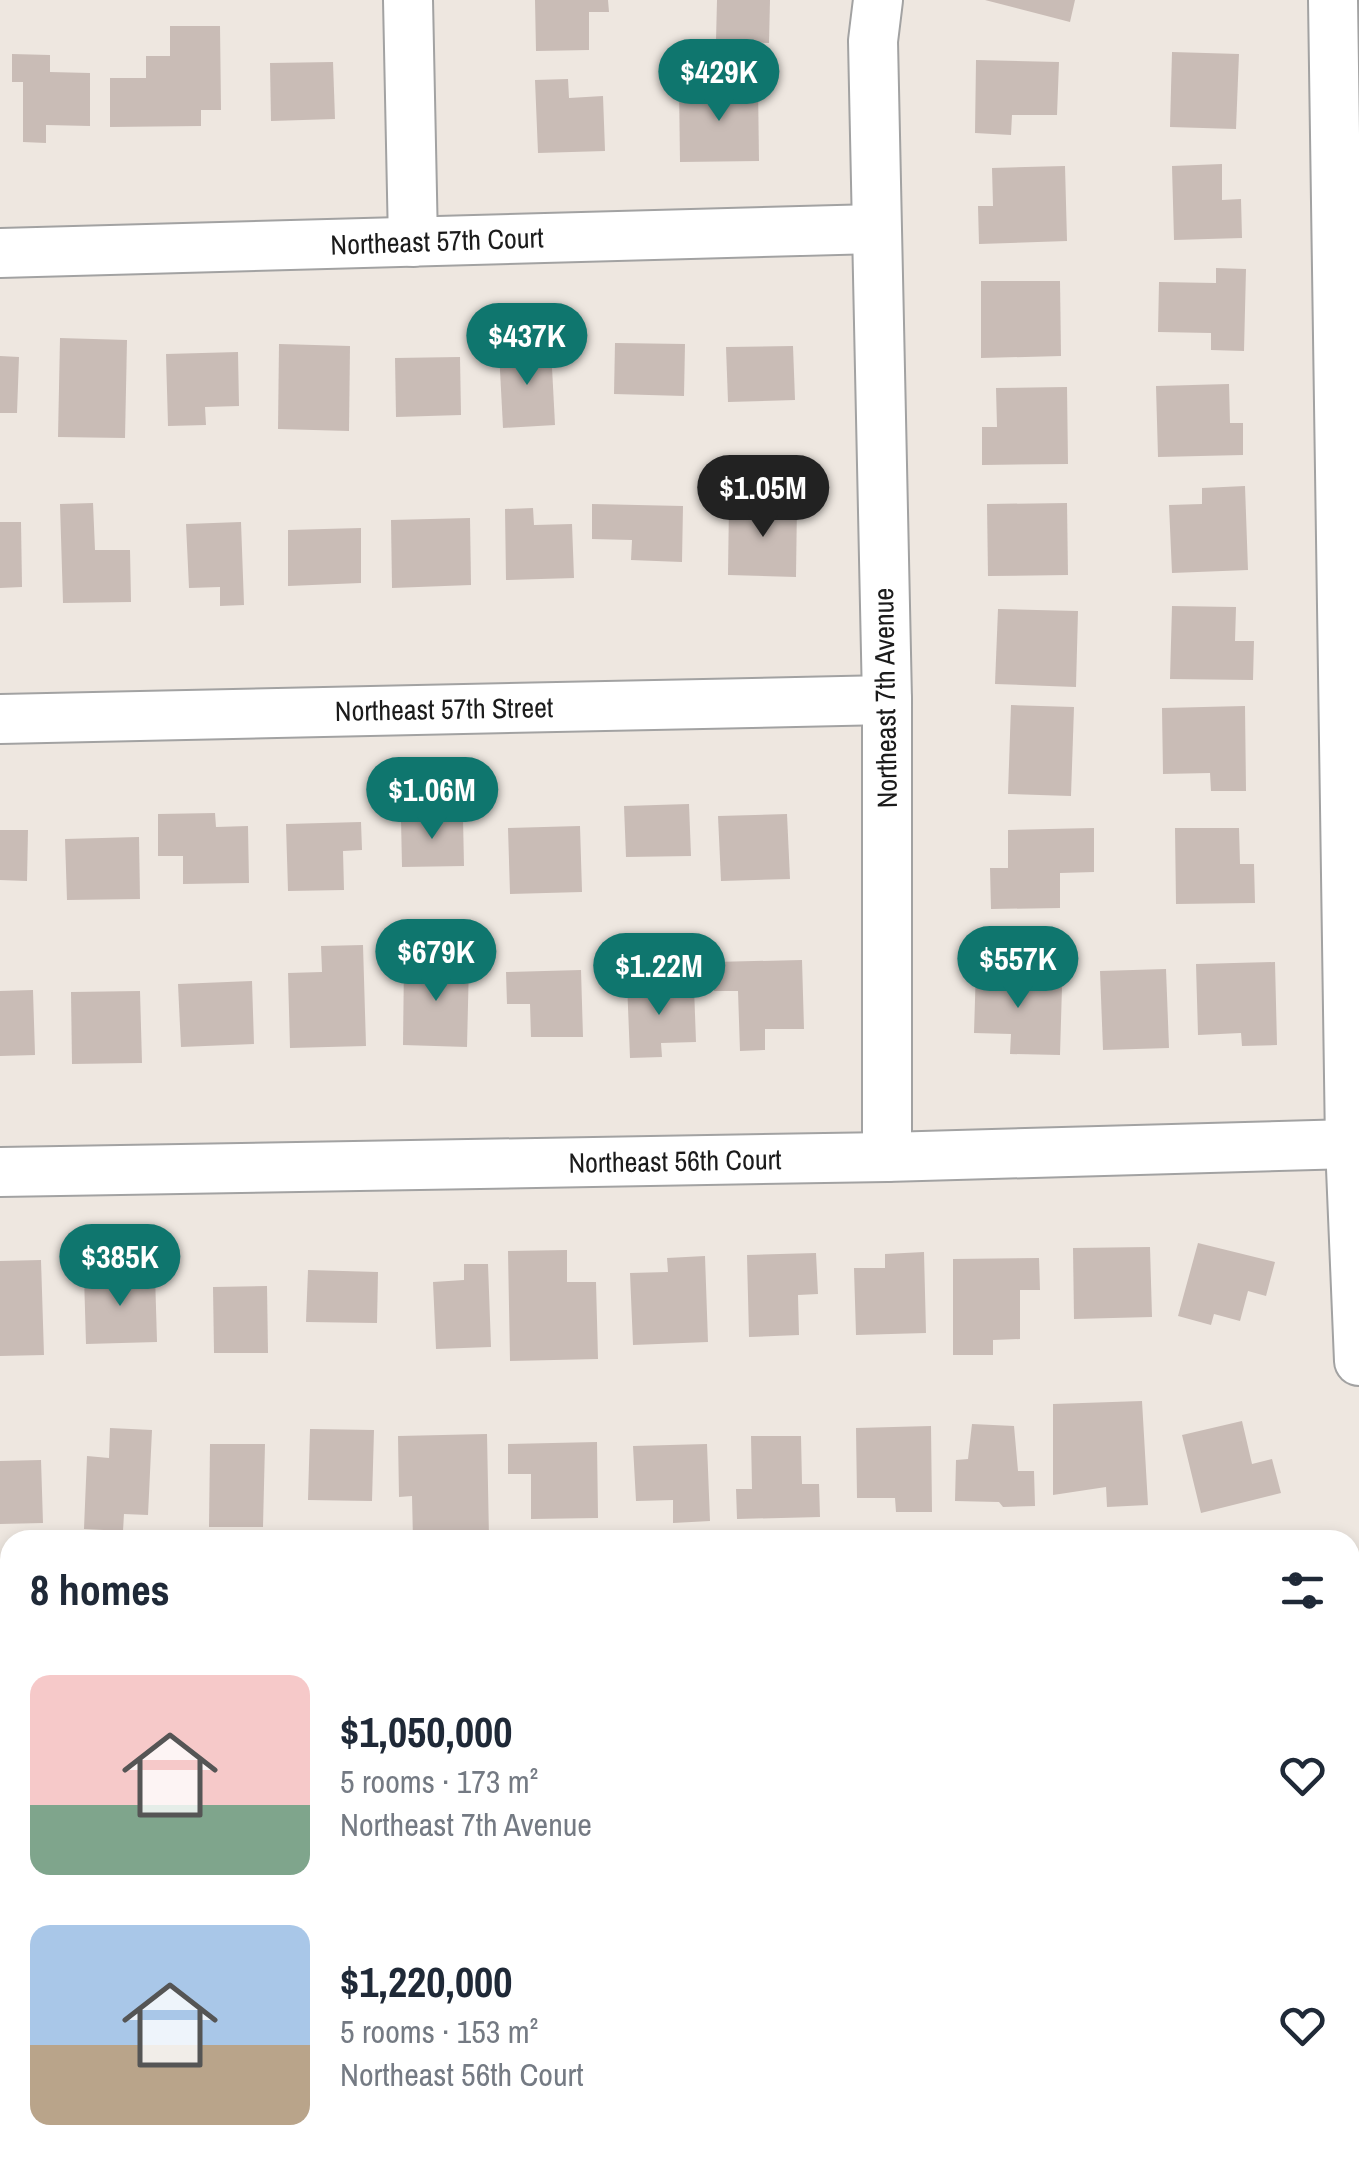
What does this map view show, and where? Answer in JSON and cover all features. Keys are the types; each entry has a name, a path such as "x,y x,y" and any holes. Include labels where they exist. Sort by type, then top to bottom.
{"street":[{"path":"408,0 414,242"},
{"name":"Northeast 7th Avenue","path":"878,0 872,41 887,700 887,1157"},
{"path":"1333,0 1349,333 1350,1144 1359,1360"},
{"name":"Northeast 57th Court","path":"0,253 875,229"},
{"name":"Northeast 57th Street","path":"0,719 887,700"},
{"name":"Northeast 56th Court","path":"0,1172 887,1157 1350,1144"}],"building":[{"path":"535,0 608,0 609,12 589,12 589,50 536,51"},
{"path":"717,0 770,0 769,43 716,41"},
{"path":"985,0 1075,0 1070,22"},
{"path":"170,26 220,26 221,110 201,110 201,126 110,127 110,78 146,78 146,56 170,56"},
{"path":"1172,52 1239,54 1236,129 1170,127"},
{"path":"12,54 50,55 50,72 90,73 90,126 46,125 46,143 23,142 23,82 12,82"},
{"path":"976,60 1059,62 1057,115 1012,115 1011,135 975,133"},
{"path":"333,62 335,119 271,121 270,63"},
{"path":"568,79 569,98 603,96 605,151 538,153 535,80"},
{"path":"758,86 759,161 680,162 679,88"},
{"path":"1222,164 1222,200 1241,199 1242,238 1174,240 1172,166"},
{"path":"1065,166 1067,241 979,244 978,206 993,206 992,168"},
{"path":"1216,268 1246,269 1244,351 1211,350 1211,333 1158,332 1159,282 1216,283"},
{"path":"981,281 1060,281 1061,356 981,358"},
{"path":"60,338 127,340 125,438 58,437"},
{"path":"615,343 685,344 684,396 614,394"},
{"path":"279,344 350,346 349,431 278,429"},
{"path":"793,346 795,400 728,402 726,347"},
{"path":"551,348 555,425 503,428 499,351"},
{"path":"238,352 239,406 205,407 206,425 168,426 166,354"},
{"path":"0,356 19,357 17,413 0,413"},
{"path":"460,357 461,415 396,417 395,358"},
{"path":"1229,384 1230,423 1243,423 1243,455 1158,457 1156,386"},
{"path":"1067,387 1068,464 982,465 982,427 997,427 996,388"},
{"path":"1245,486 1248,570 1172,573 1169,505 1202,504 1202,488"},
{"path":"93,503 95,550 130,550 131,602 63,603 60,504"},
{"path":"729,503 797,504 796,577 728,575"},
{"path":"1067,503 1068,575 988,576 987,504"},
{"path":"592,504 683,506 682,562 631,560 632,540 592,539"},
{"path":"533,508 534,525 572,524 574,578 506,580 505,509"},
{"path":"470,518 471,585 392,588 391,520"},
{"path":"0,522 21,522 22,587 0,588"},
{"path":"241,522 244,605 220,606 220,587 189,588 186,524"},
{"path":"361,528 361,583 288,586 288,530"},
{"path":"1172,606 1236,607 1235,641 1254,641 1253,680 1170,679"},
{"path":"998,609 1078,611 1076,687 995,684"},
{"path":"1011,705 1074,707 1071,796 1008,794"},
{"path":"1245,706 1246,791 1211,791 1210,773 1163,774 1162,708"},
{"path":"689,804 691,856 626,857 624,806"},
{"path":"215,813 216,827 248,826 249,883 183,884 183,856 158,856 158,814"},
{"path":"787,814 790,879 721,881 718,816"},
{"path":"463,818 464,866 402,867 401,819"},
{"path":"361,822 362,850 343,851 344,890 288,891 286,824"},
{"path":"580,826 582,892 510,894 508,828"},
{"path":"1094,828 1094,872 1060,873 1060,908 991,909 990,868 1008,868 1008,830"},
{"path":"1175,828 1239,828 1240,864 1254,864 1255,903 1176,904"},
{"path":"0,830 28,830 27,881 0,880"},
{"path":"139,837 140,899 67,900 65,839"},
{"path":"363,945 366,1046 290,1048 288,973 322,972 321,946"},
{"path":"802,960 804,1029 765,1029 765,1050 740,1051 738,991 714,991 714,962"},
{"path":"404,962 469,963 467,1047 403,1045"},
{"path":"1275,962 1277,1045 1242,1046 1241,1033 1198,1035 1196,964"},
{"path":"976,967 1020,968 1019,986 1062,987 1060,1055 1010,1054 1011,1034 974,1033"},
{"path":"1166,969 1169,1048 1103,1050 1100,971"},
{"path":"581,970 583,1037 531,1037 530,1004 507,1004 506,972"},
{"path":"252,981 254,1044 181,1047 178,984"},
{"path":"627,982 653,982 654,988 694,987 696,1042 661,1043 662,1057 630,1058"},
{"path":"33,990 35,1055 0,1056 0,991"},
{"path":"140,991 142,1063 72,1064 71,992"},
{"path":"1198,1243 1275,1262 1266,1296 1248,1291 1240,1321 1214,1314 1211,1325 1178,1316"},
{"path":"1150,1247 1152,1317 1074,1319 1073,1248"},
{"path":"567,1250 567,1282 596,1282 598,1359 510,1361 508,1251"},
{"path":"924,1252 926,1333 856,1335 854,1268 885,1268 885,1254"},
{"path":"816,1253 818,1294 798,1295 799,1335 749,1337 747,1255"},
{"path":"705,1256 708,1342 633,1345 630,1273 668,1272 667,1258"},
{"path":"1039,1258 1040,1290 1020,1290 1020,1339 993,1340 993,1355 953,1355 953,1259"},
{"path":"41,1260 44,1355 0,1356 0,1261"},
{"path":"464,1264 488,1264 491,1347 436,1349 433,1282 464,1280"},
{"path":"308,1270 378,1272 377,1323 306,1322"},
{"path":"155,1274 157,1342 86,1344 84,1276"},
{"path":"267,1286 268,1353 214,1353 213,1287"},
{"path":"1142,1401 1148,1505 1107,1507 1106,1487 1053,1495 1053,1404"},
{"path":"1242,1421 1252,1464 1272,1459 1281,1493 1201,1513 1182,1435"},
{"path":"972,1424 1014,1426 1018,1471 1034,1471 1035,1506 955,1501 956,1460 968,1459"},
{"path":"931,1426 932,1512 896,1512 895,1498 857,1498 856,1428"},
{"path":"110,1428 152,1430 148,1515 124,1514 123,1530 84,1529 87,1456 109,1458"},
{"path":"310,1429 374,1430 372,1501 308,1500"},
{"path":"487,1434 489,1530 413,1530 412,1496 399,1497 398,1436"},
{"path":"751,1436 801,1436 802,1484 819,1484 820,1517 737,1519 736,1489 752,1489"},
{"path":"597,1442 598,1518 531,1519 531,1474 508,1474 508,1444"},
{"path":"210,1444 265,1444 263,1527 209,1527"},
{"path":"707,1444 710,1521 673,1523 673,1500 636,1501 633,1446"},
{"path":"41,1460 43,1523 0,1524 0,1461"}]}
